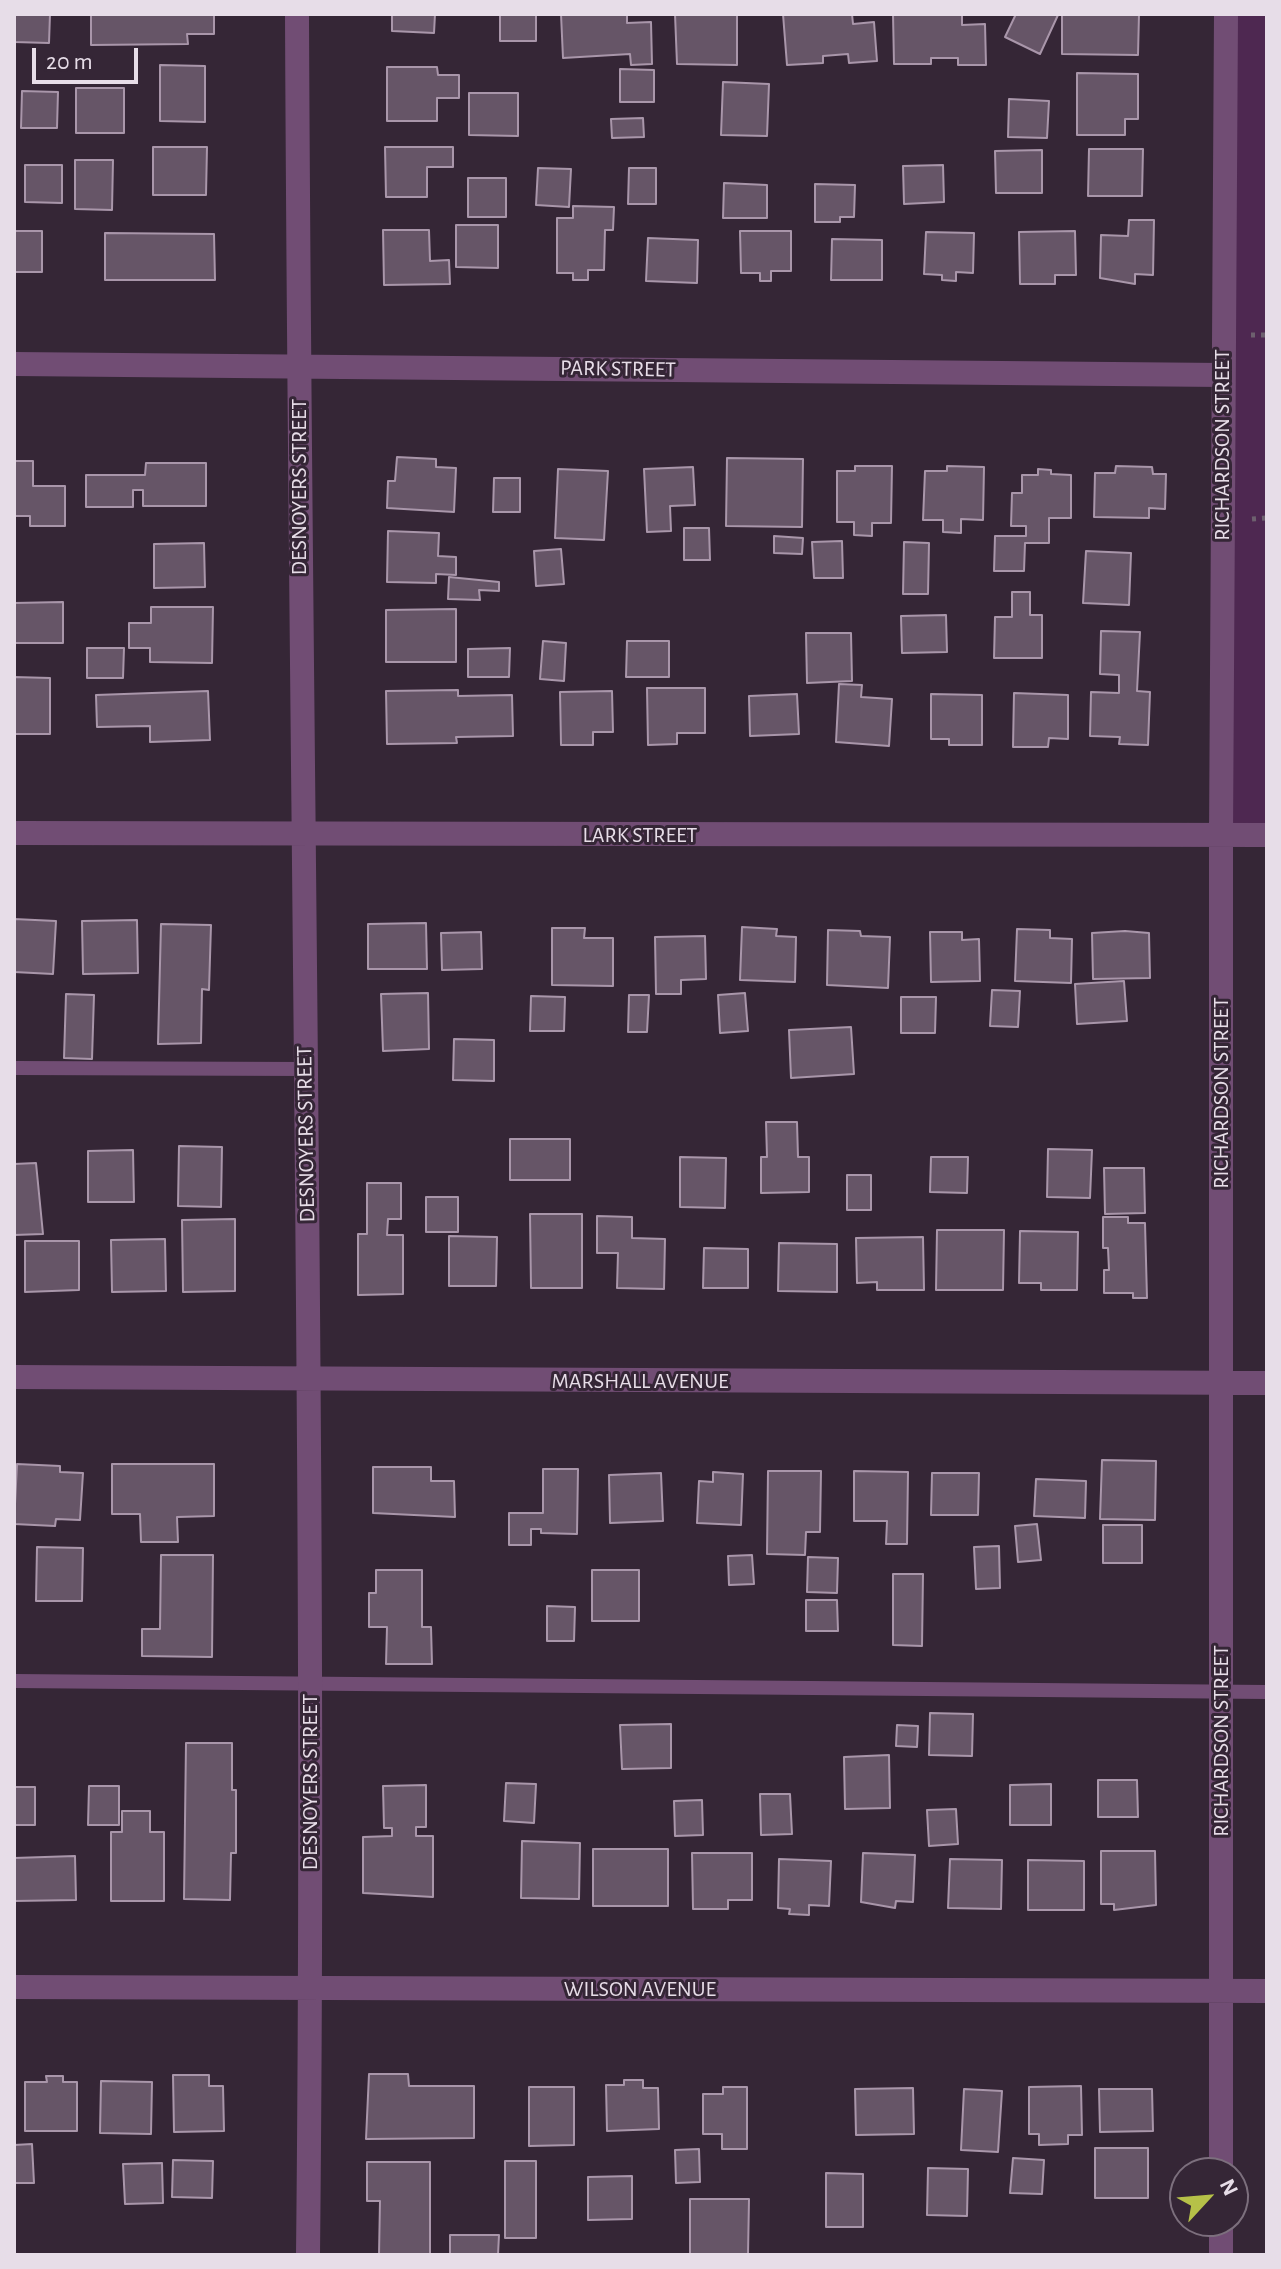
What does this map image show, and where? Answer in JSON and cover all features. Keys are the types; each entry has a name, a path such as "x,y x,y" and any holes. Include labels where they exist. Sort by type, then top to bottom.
{"street":[{"name":"DESNOYERS STREET","path":"297,14 301,835 310,1380 308,2255"},
{"name":"RICHARDSON STREET","path":"1221,2157 1222,375 1226,14"},
{"name":"PARK STREET","path":"14,364 1222,375"},
{"name":"LARK STREET","path":"14,833 1267,835"},
{"name":"MARSHALL AVENUE","path":"14,1377 1267,1383"},
{"name":"WILSON AVENUE","path":"14,1987 1267,1991"}],"lane":[{"path":"14,1068 305,1069"},
{"path":"14,1681 1267,1692"}],"shaded area":[{"path":"1226,14 1267,14 1267,835 1221,835"}],"building":[{"path":"14,14 50,14 49,43 14,42"},
{"path":"91,14 214,14 214,34 187,34 188,44 91,45"},
{"path":"392,14 435,14 434,33 392,31"},
{"path":"500,14 536,14 536,41 500,41"},
{"path":"561,14 627,14 627,23 651,22 652,64 631,65 630,54 563,58"},
{"path":"675,14 737,14 737,65 677,64"},
{"path":"783,14 852,14 853,24 874,22 877,61 849,63 848,54 823,56 823,63 787,65"},
{"path":"893,14 962,14 962,25 985,24 986,65 958,65 958,58 931,58 931,64 894,64"},
{"path":"1016,14 1058,15 1040,54 1005,37"},
{"path":"1062,14 1139,14 1138,55 1062,54"},
{"path":"160,65 205,66 205,122 160,121"},
{"path":"387,67 437,67 438,75 459,75 459,98 437,98 437,121 387,121"},
{"path":"620,69 654,70 654,102 620,102"},
{"path":"1077,73 1138,74 1138,119 1125,119 1125,135 1077,135"},
{"path":"723,82 769,84 767,136 721,135"},
{"path":"76,88 124,88 124,133 76,133"},
{"path":"22,91 58,92 57,128 21,128"},
{"path":"469,93 518,93 518,136 469,135"},
{"path":"1009,99 1049,101 1047,138 1008,137"},
{"path":"643,118 644,137 612,138 611,119"},
{"path":"153,147 207,147 206,195 153,195"},
{"path":"385,147 453,147 453,167 427,167 427,197 386,197"},
{"path":"1089,149 1143,149 1142,196 1088,196"},
{"path":"1042,150 1042,193 996,193 995,151"},
{"path":"75,160 113,160 112,210 75,209"},
{"path":"25,165 62,165 62,203 25,202"},
{"path":"943,165 944,202 904,204 903,166"},
{"path":"538,168 571,169 569,207 536,205"},
{"path":"629,168 656,168 656,204 628,204"},
{"path":"468,178 506,178 506,217 468,217"},
{"path":"724,183 767,185 767,218 723,218"},
{"path":"815,184 855,185 854,217 840,217 840,222 815,222"},
{"path":"573,206 614,207 613,230 605,230 604,270 588,270 588,280 573,280 573,273 557,273 557,218 573,218"},
{"path":"1129,220 1154,220 1153,275 1135,274 1135,284 1100,278 1101,235 1128,236"},
{"path":"456,225 498,225 498,268 456,267"},
{"path":"383,230 429,230 430,261 449,260 450,284 384,285"},
{"path":"14,231 42,231 42,272 14,272"},
{"path":"740,231 791,231 791,271 771,271 771,281 760,281 760,273 741,273"},
{"path":"1075,231 1076,275 1055,275 1055,284 1020,284 1019,232"},
{"path":"926,232 974,233 973,273 956,272 956,281 942,280 942,275 924,274"},
{"path":"105,233 214,234 215,280 105,280"},
{"path":"648,238 698,240 697,283 646,281"},
{"path":"832,239 882,240 882,280 831,280"},
{"path":"397,457 436,459 436,467 456,468 454,512 387,508 388,481 395,481"},
{"path":"727,458 803,459 802,527 726,526"},
{"path":"14,461 33,461 33,486 65,486 65,526 30,526 30,516 14,516"},
{"path":"146,463 206,463 206,506 143,506 143,490 133,490 133,507 86,507 86,475 145,475"},
{"path":"855,466 892,466 891,523 872,523 872,536 854,535 854,522 837,522 837,471 855,471"},
{"path":"947,466 984,467 983,520 961,519 961,533 943,532 943,520 923,520 925,471 947,471"},
{"path":"1116,466 1152,467 1153,474 1166,474 1165,509 1149,508 1149,518 1094,517 1095,473 1115,473"},
{"path":"693,467 695,505 670,506 671,531 647,532 644,469"},
{"path":"558,469 608,471 604,540 555,538"},
{"path":"1038,469 1051,470 1051,474 1071,475 1071,518 1049,518 1049,543 1025,543 1024,571 994,571 995,536 1026,536 1026,526 1011,526 1012,493 1022,493 1022,475 1038,475"},
{"path":"494,478 520,478 520,512 493,512"},
{"path":"684,528 709,528 710,560 684,560"},
{"path":"388,531 439,533 438,556 456,557 456,575 436,574 436,583 387,582"},
{"path":"774,536 803,538 802,554 774,553"},
{"path":"842,541 843,578 814,578 812,542"},
{"path":"904,542 929,543 928,594 903,594"},
{"path":"204,543 205,587 154,588 154,544"},
{"path":"561,549 564,584 536,586 534,551"},
{"path":"1086,551 1131,553 1129,605 1083,603"},
{"path":"449,577 499,582 499,591 479,590 480,600 448,599"},
{"path":"1012,592 1030,592 1030,615 1042,615 1042,658 994,658 995,617 1012,617"},
{"path":"63,602 63,643 14,643 14,603"},
{"path":"151,607 213,607 212,663 150,662 150,648 129,648 129,623 151,623"},
{"path":"456,609 456,662 386,662 386,610"},
{"path":"946,615 947,652 902,653 901,616"},
{"path":"1101,631 1140,632 1137,691 1150,692 1148,745 1119,744 1120,737 1090,736 1091,692 1119,693 1119,675 1100,674"},
{"path":"806,633 851,633 852,681 807,683"},
{"path":"543,641 566,643 564,681 540,679"},
{"path":"627,641 669,641 669,677 626,677"},
{"path":"87,648 124,648 123,678 87,678"},
{"path":"510,648 509,677 468,677 468,649"},
{"path":"14,677 50,678 50,734 14,734"},
{"path":"839,684 862,685 861,697 892,699 889,746 836,742"},
{"path":"647,688 705,688 705,733 677,733 677,744 648,745"},
{"path":"458,690 458,696 512,695 513,736 456,737 457,743 387,744 386,691"},
{"path":"208,691 210,740 150,742 150,726 97,727 96,695"},
{"path":"612,691 613,732 593,732 593,745 561,745 560,692"},
{"path":"1014,693 1068,695 1068,739 1049,738 1048,747 1013,747"},
{"path":"797,694 799,734 750,736 749,696"},
{"path":"931,694 982,695 982,745 949,745 949,739 931,739"},
{"path":"14,919 56,921 53,974 14,972"},
{"path":"137,920 138,973 83,974 82,921"},
{"path":"426,923 427,969 368,969 368,924"},
{"path":"161,924 211,925 209,990 202,989 201,1043 158,1044"},
{"path":"742,927 777,929 776,936 796,937 795,982 740,980"},
{"path":"552,928 585,928 584,938 613,938 613,986 552,985"},
{"path":"1017,929 1050,930 1050,938 1072,939 1071,983 1015,981"},
{"path":"828,930 860,931 861,936 890,937 888,988 827,985"},
{"path":"481,932 482,969 442,970 441,933"},
{"path":"930,932 962,932 962,940 979,939 980,981 931,982"},
{"path":"1092,933 1149,933 1150,978 1093,979"},
{"path":"705,936 706,979 681,980 681,994 656,994 655,937"},
{"path":"1124,981 1127,1021 1077,1024 1075,984"},
{"path":"992,990 1020,991 1018,1027 990,1026"},
{"path":"428,993 429,1049 383,1051 381,994"},
{"path":"745,993 748,1031 720,1033 718,995"},
{"path":"66,994 94,995 92,1059 64,1058"},
{"path":"629,995 649,995 647,1032 628,1032"},
{"path":"531,996 565,997 564,1031 530,1031"},
{"path":"901,997 936,997 935,1033 901,1033"},
{"path":"851,1027 854,1074 791,1078 789,1030"},
{"path":"454,1039 494,1040 494,1081 453,1080"},
{"path":"766,1122 797,1122 798,1157 809,1157 809,1192 761,1193 761,1157 767,1157"},
{"path":"510,1139 570,1139 570,1180 510,1180"},
{"path":"179,1146 222,1147 221,1207 178,1206"},
{"path":"1048,1149 1092,1150 1090,1198 1047,1197"},
{"path":"133,1150 134,1202 88,1202 88,1151"},
{"path":"680,1157 726,1158 725,1208 680,1207"},
{"path":"931,1157 968,1157 967,1193 930,1192"},
{"path":"36,1163 43,1234 14,1235 14,1164"},
{"path":"1104,1168 1144,1168 1145,1213 1105,1214"},
{"path":"847,1175 871,1175 871,1210 847,1210"},
{"path":"367,1183 401,1183 401,1219 388,1219 387,1235 403,1235 403,1294 358,1295 358,1234 367,1234"},
{"path":"426,1197 458,1197 458,1232 426,1232"},
{"path":"530,1214 582,1214 582,1288 531,1288"},
{"path":"597,1216 632,1217 632,1238 665,1239 664,1289 617,1288 618,1253 597,1253"},
{"path":"1103,1217 1128,1217 1128,1223 1145,1223 1147,1298 1133,1298 1133,1293 1104,1293 1104,1270 1109,1270 1108,1248 1103,1248"},
{"path":"235,1219 235,1291 183,1292 182,1220"},
{"path":"937,1230 1004,1230 1003,1290 936,1290"},
{"path":"1020,1231 1078,1232 1077,1290 1041,1290 1041,1283 1019,1283"},
{"path":"449,1236 497,1237 496,1286 449,1286"},
{"path":"923,1237 924,1290 877,1290 877,1282 857,1283 856,1238"},
{"path":"165,1239 166,1291 112,1292 111,1240"},
{"path":"25,1241 79,1241 79,1290 25,1292"},
{"path":"779,1243 837,1244 837,1292 778,1291"},
{"path":"704,1248 748,1249 748,1288 703,1288"},
{"path":"1102,1460 1156,1461 1155,1520 1100,1519"},
{"path":"17,1464 60,1466 60,1472 83,1473 80,1520 56,1519 55,1526 14,1524"},
{"path":"112,1464 214,1464 214,1516 177,1517 178,1542 141,1542 140,1514 112,1514"},
{"path":"373,1467 431,1467 431,1481 454,1481 455,1517 373,1513"},
{"path":"543,1469 578,1469 577,1534 541,1533 541,1529 531,1529 531,1545 509,1545 509,1513 543,1513"},
{"path":"768,1471 821,1471 820,1532 806,1532 805,1555 767,1554"},
{"path":"854,1471 908,1472 907,1544 886,1544 887,1521 854,1521"},
{"path":"713,1472 743,1474 741,1525 697,1523 699,1481 713,1482"},
{"path":"661,1473 663,1521 610,1523 609,1475"},
{"path":"932,1473 979,1473 978,1515 931,1515"},
{"path":"1036,1479 1086,1481 1085,1518 1034,1516"},
{"path":"1037,1524 1041,1560 1018,1562 1015,1526"},
{"path":"1103,1525 1142,1525 1142,1563 1103,1563"},
{"path":"999,1546 1000,1588 976,1589 974,1547"},
{"path":"37,1547 83,1548 82,1601 36,1601"},
{"path":"161,1555 213,1555 212,1657 142,1656 142,1629 160,1629"},
{"path":"752,1555 754,1584 729,1585 728,1556"},
{"path":"808,1557 838,1558 837,1593 807,1592"},
{"path":"376,1570 422,1570 422,1627 431,1627 432,1664 386,1664 387,1627 369,1627 369,1593 376,1593"},
{"path":"592,1570 639,1570 639,1621 592,1621"},
{"path":"893,1574 923,1574 922,1646 893,1645"},
{"path":"806,1600 837,1600 838,1631 806,1631"},
{"path":"547,1606 575,1607 574,1641 547,1641"},
{"path":"930,1713 973,1714 972,1756 929,1755"},
{"path":"671,1724 671,1768 622,1769 620,1725"},
{"path":"897,1725 918,1726 917,1747 896,1746"},
{"path":"186,1743 232,1743 236,1853 231,1853 230,1900 184,1899"},
{"path":"889,1755 890,1808 845,1809 844,1757"},
{"path":"1098,1780 1137,1780 1138,1817 1098,1817"},
{"path":"506,1783 536,1784 534,1823 504,1821"},
{"path":"1051,1784 1051,1825 1010,1825 1010,1785"},
{"path":"426,1785 426,1827 416,1827 416,1836 433,1836 433,1897 363,1893 363,1837 392,1836 392,1828 384,1828 383,1786"},
{"path":"89,1786 119,1786 119,1825 88,1825"},
{"path":"14,1787 35,1787 35,1825 14,1825"},
{"path":"760,1794 790,1794 792,1834 761,1835"},
{"path":"702,1800 703,1835 675,1836 674,1801"},
{"path":"956,1809 958,1844 929,1846 927,1810"},
{"path":"122,1811 150,1811 150,1832 164,1832 164,1901 111,1901 111,1832 122,1832"},
{"path":"522,1841 580,1843 579,1899 521,1898"},
{"path":"593,1849 668,1849 668,1906 593,1906"},
{"path":"1101,1851 1155,1851 1156,1905 1114,1910 1114,1904 1101,1904"},
{"path":"692,1853 752,1853 752,1900 728,1900 728,1909 693,1909"},
{"path":"863,1853 915,1855 913,1902 896,1901 895,1908 861,1902"},
{"path":"75,1856 76,1900 14,1901 14,1858"},
{"path":"779,1859 831,1861 829,1906 809,1905 809,1915 789,1914 790,1909 778,1908"},
{"path":"950,1859 1002,1860 1001,1909 948,1908"},
{"path":"1028,1860 1084,1861 1084,1910 1028,1910"},
{"path":"369,2074 408,2074 409,2086 474,2086 474,2138 366,2139"},
{"path":"173,2075 209,2075 209,2086 223,2086 224,2131 174,2132"},
{"path":"46,2076 63,2076 63,2082 77,2082 77,2131 25,2131 25,2082 47,2082"},
{"path":"624,2080 643,2080 643,2088 658,2088 659,2129 607,2131 606,2085 624,2085"},
{"path":"101,2081 152,2082 151,2134 100,2133"},
{"path":"1081,2086 1082,2135 1068,2135 1068,2144 1039,2145 1039,2134 1029,2134 1029,2087"},
{"path":"529,2087 574,2087 574,2145 529,2146"},
{"path":"723,2087 747,2087 747,2149 722,2149 722,2134 703,2134 703,2094 723,2094"},
{"path":"913,2088 914,2134 856,2135 855,2089"},
{"path":"964,2089 1002,2091 998,2152 961,2150"},
{"path":"1099,2089 1152,2089 1153,2131 1100,2132"},
{"path":"32,2144 34,2183 14,2183 14,2145"},
{"path":"1095,2148 1148,2148 1148,2198 1095,2198"},
{"path":"699,2149 700,2182 676,2183 675,2150"},
{"path":"1013,2158 1044,2160 1042,2194 1010,2193"},
{"path":"173,2160 213,2161 212,2198 172,2197"},
{"path":"505,2161 536,2161 536,2238 505,2238"},
{"path":"367,2162 430,2162 430,2255 379,2255 380,2201 367,2201"},
{"path":"162,2163 163,2203 125,2204 123,2164"},
{"path":"928,2168 968,2169 967,2216 927,2215"},
{"path":"826,2173 863,2174 863,2227 826,2227"},
{"path":"632,2176 632,2219 588,2220 588,2177"},
{"path":"690,2199 749,2199 748,2255 690,2254"},
{"path":"450,2235 499,2235 498,2255 450,2255"}]}
